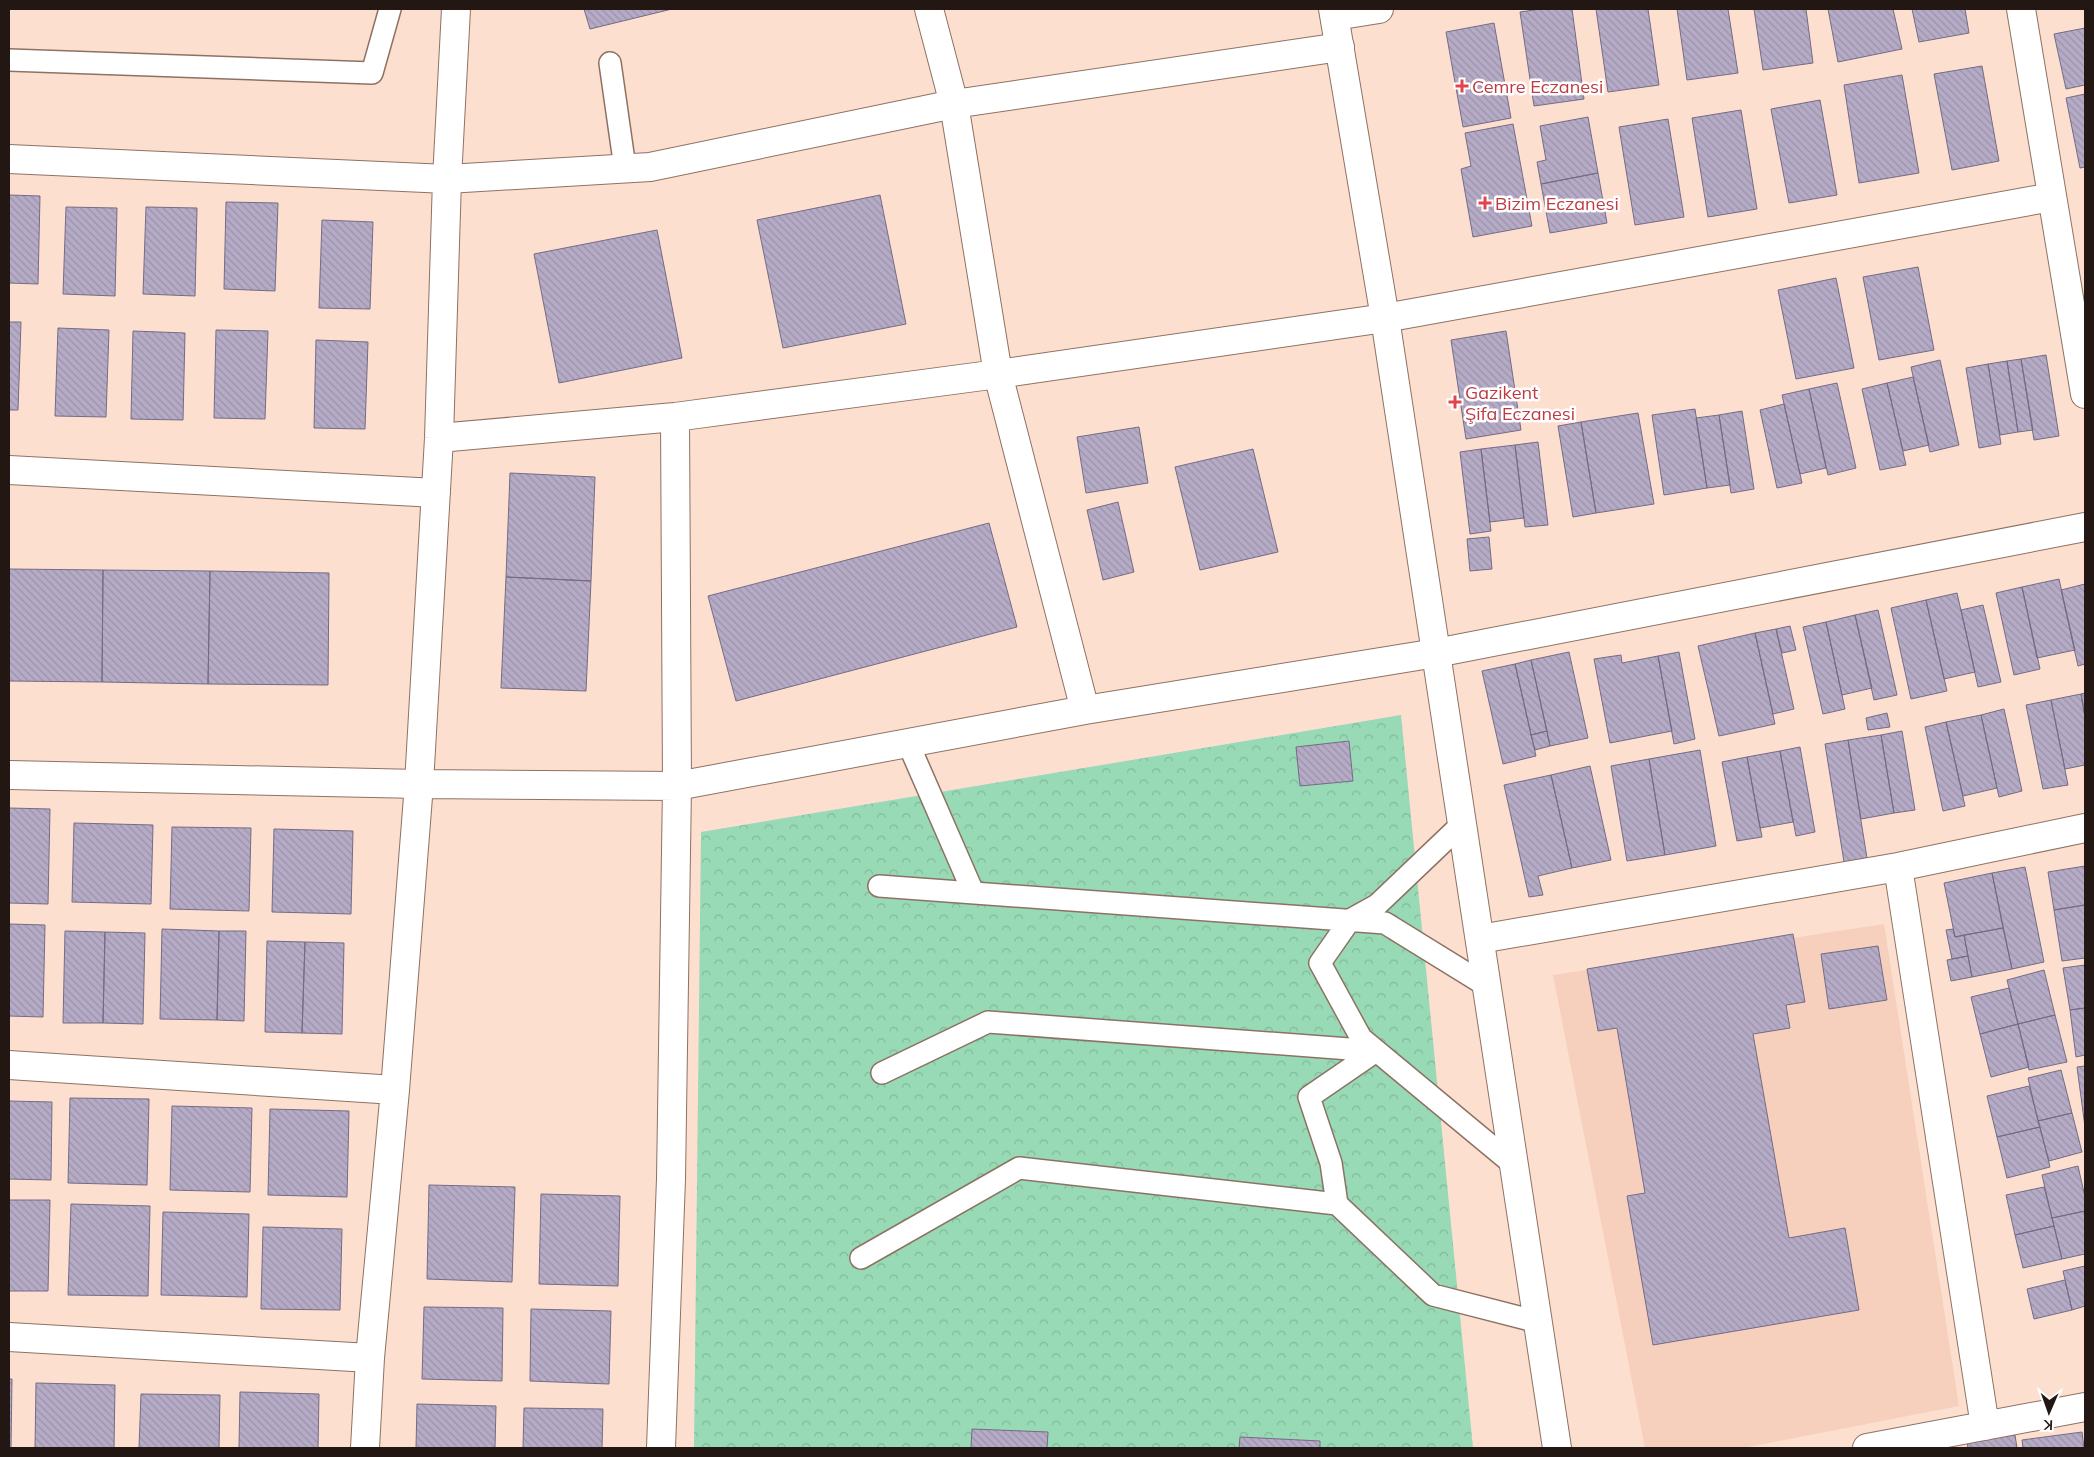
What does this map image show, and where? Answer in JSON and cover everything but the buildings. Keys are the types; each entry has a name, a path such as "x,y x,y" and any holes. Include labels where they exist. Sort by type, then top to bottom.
{"street":[{"path":"365,1448 370,1358 395,1090 419,784 439,438 447,179 456,9"},
{"path":"929,9 954,104 998,374 1086,710"},
{"path":"1379,9 1334,12 1385,318 1556,1448"},
{"path":"2021,9 2085,394"},
{"path":"9,159 447,179 650,167 954,104 1340,47"},
{"path":"439,438 675,417 998,374 1385,318 2052,197"},
{"path":"661,1448 671,1179 677,786 675,417"},
{"path":"9,470 436,493"},
{"path":"9,775 419,784 677,786 1086,710 1436,653 2085,527"},
{"path":"1480,939 1898,867 2085,828"},
{"path":"1898,867 1985,1426"},
{"path":"9,1065 395,1090"},
{"path":"9,1337 370,1358"},
{"path":"1867,1448 2085,1407"}],"lane":[{"path":"9,60 372,73 390,9"},
{"path":"610,63 625,168"},
{"path":"908,743 973,892"},
{"path":"1462,824 1377,905 1350,920 1320,963 1361,1038 1514,1165"},
{"path":"879,886 1385,923 1487,986"},
{"path":"882,1073 988,1022 1376,1051"},
{"path":"1337,1204 1332,1163 1309,1097 1376,1051"},
{"path":"861,1258 1019,1168 1337,1204 1433,1295 1538,1322"}],"shaded area":[{"path":"1884,924 1959,1406 1743,1448 1645,1448 1553,975"}],"green space":[{"path":"1401,715 1473,1448 694,1448 701,832"}],"place":[{"name":"Cemre Eczanesi","path":"1462,86"},
{"name":"Bizim Eczanesi","path":"1485,203"},
{"name":"Gazikent Şifa Eczanesi","path":"1455,402"}]}
